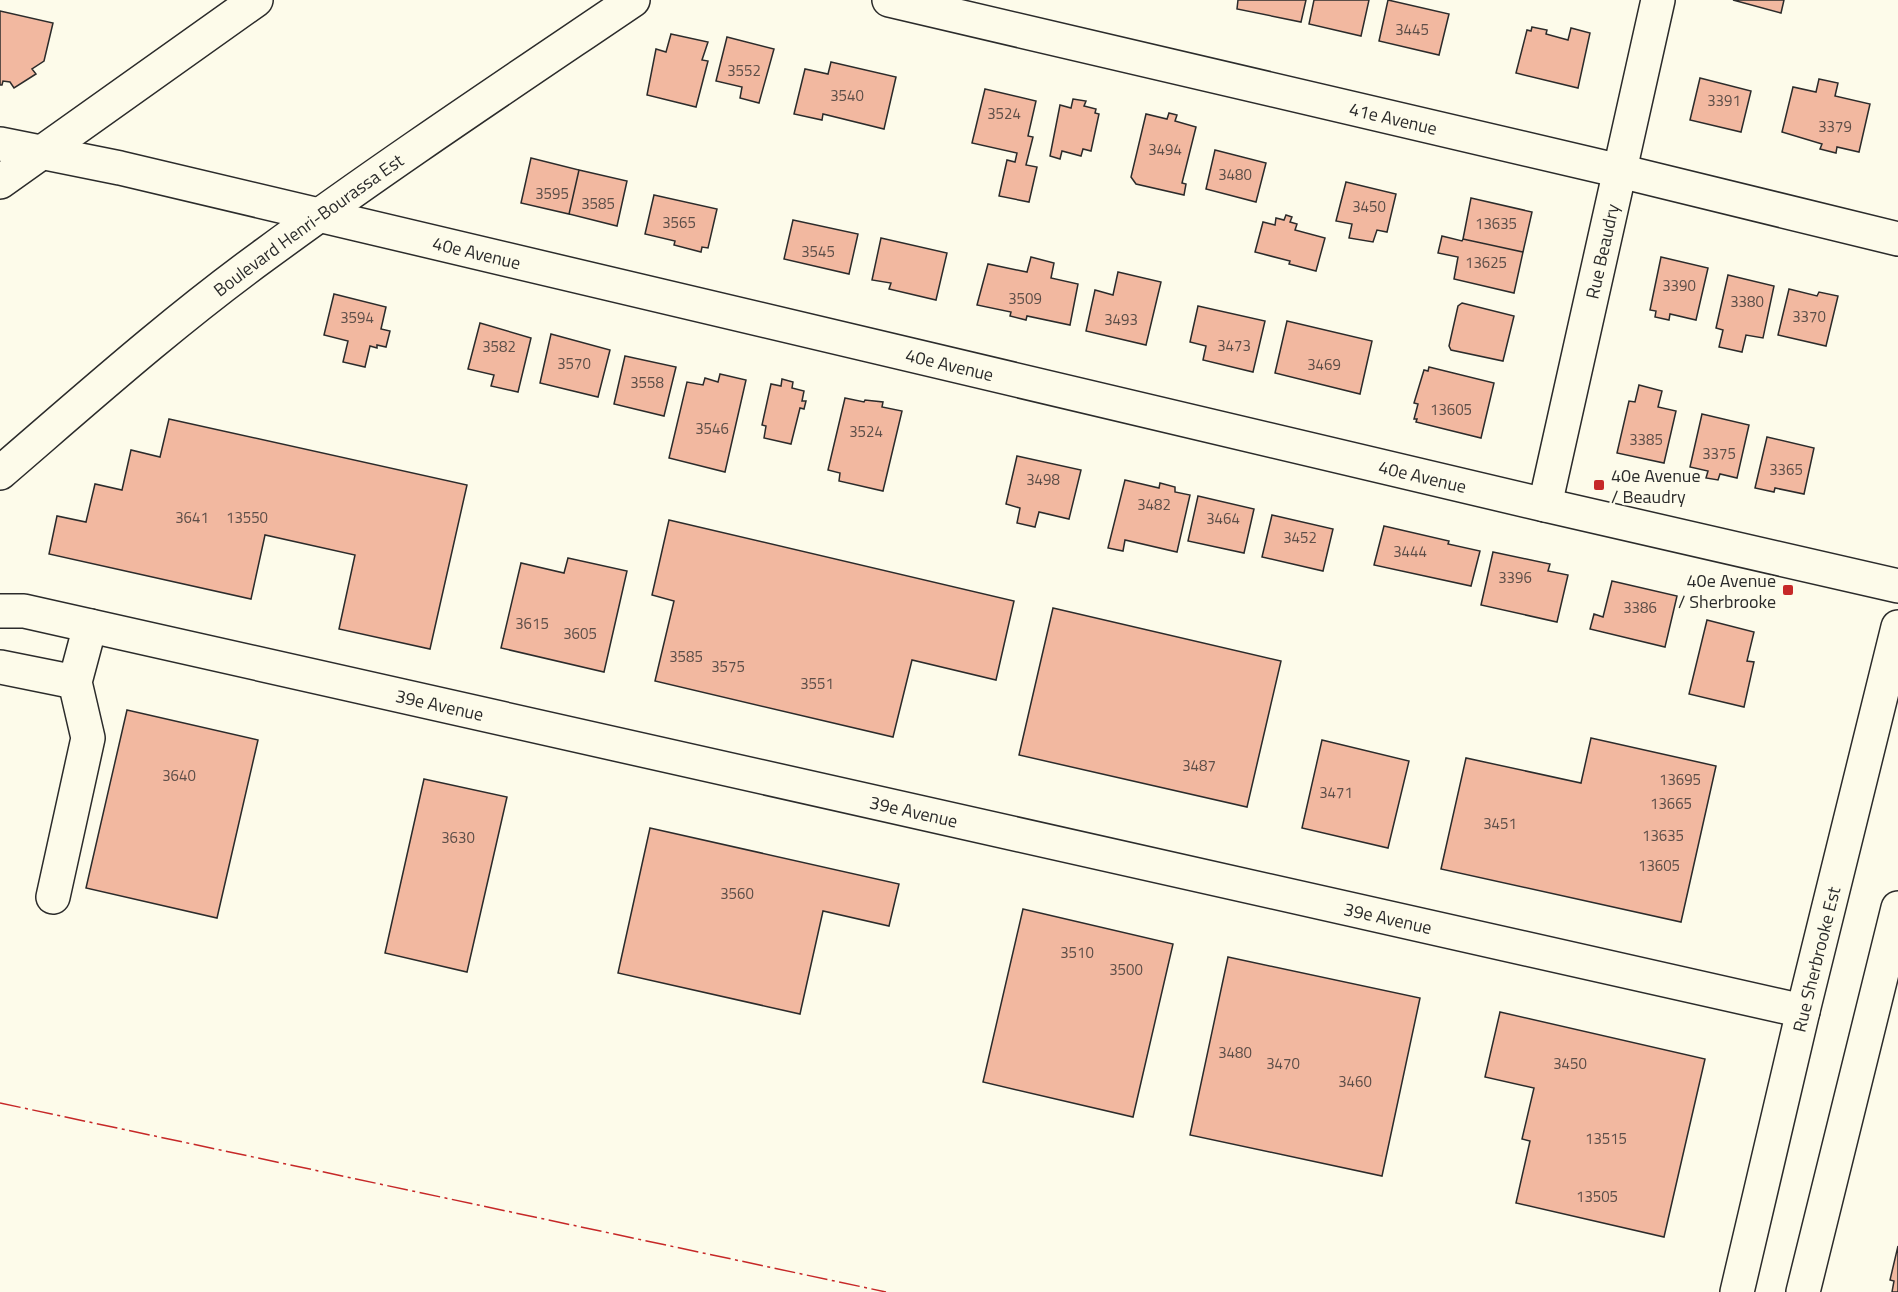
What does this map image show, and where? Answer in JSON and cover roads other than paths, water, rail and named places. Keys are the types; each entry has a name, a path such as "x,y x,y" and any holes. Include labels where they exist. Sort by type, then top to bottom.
{"street":[{"path":"0,182 256,0"},
{"name":"Boulevard Henri-Bourassa Est","path":"0,473 161,336 261,257 401,157 633,0"},
{"name":"41e Avenue","path":"889,0 1620,171 1898,239"},
{"name":"Rue Beaudry","path":"1545,505 1658,0"},
{"name":"40e Avenue","path":"0,144 120,168 1545,505 1898,586"},
{"name":"39e Avenue","path":"8,605 90,626 1803,1011"},
{"path":"53,897 88,738 75,682 90,626"},
{"name":"Rue Sherbrooke Est","path":"1737,1292 1803,1011 1898,627"},
{"path":"0,667 75,682"},
{"path":"1803,1292 1898,908"}],"place":[{"name":"40e Avenue / Beaudry","path":"1599,485"},
{"name":"40e Avenue / Sherbrooke","path":"1788,590"}]}
